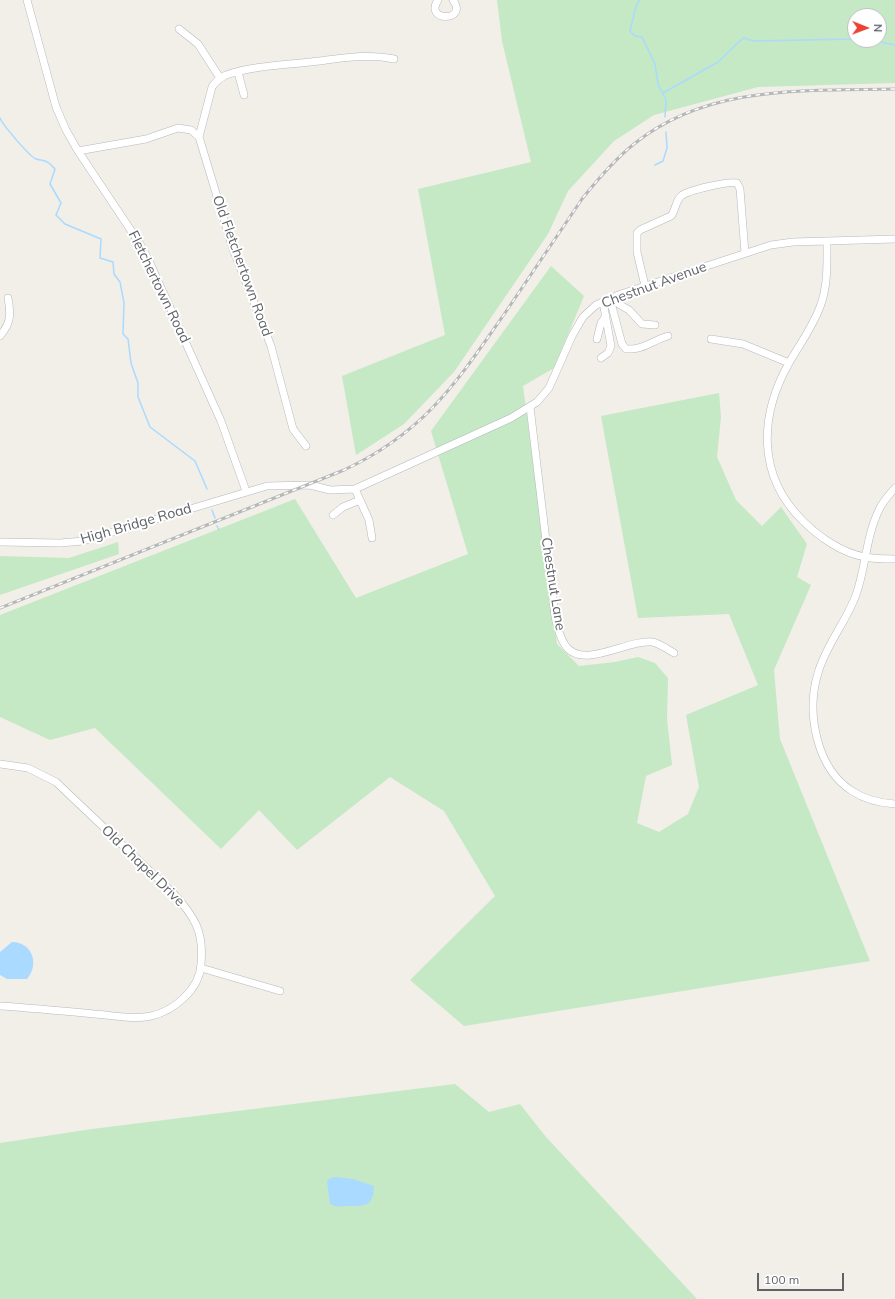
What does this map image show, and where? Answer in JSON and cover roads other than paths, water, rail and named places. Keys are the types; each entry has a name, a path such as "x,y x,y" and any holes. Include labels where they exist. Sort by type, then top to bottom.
{"street":[{"name":"Fletchertown Road","path":"27,0 56,107 78,151 140,244 149,261 221,421 246,491"},
{"path":"438,0 436,10 440,16 446,18 452,16 456,10 456,4 453,0"},
{"path":"179,29 198,44 220,78"},
{"path":"78,151 146,139 178,128 191,130 200,137 212,87 220,78 238,72 274,66 350,58 383,57 394,59"},
{"path":"238,72 244,94"},
{"name":"Old Fletchertown Road","path":"200,137 233,249 271,346 294,429 306,446"},
{"path":"645,286 637,252 637,233 640,230 669,218 673,214 677,201 686,193 730,183 737,183 740,189 745,253"},
{"name":"Chestnut Avenue","path":"246,491 267,486 289,485 310,485 330,490 355,489 511,418 530,407 542,397 549,388 578,325 590,311 606,300 745,253 784,243 895,239"},
{"path":"827,242 827,278 821,306 809,332 789,363 774,394 768,416 767,444 774,476 789,505 810,528 837,546 864,557 895,559"},
{"path":"0,336 8,324 11,314 8,298"},
{"path":"601,358 610,349 606,316 606,300"},
{"path":"606,300 629,310 642,324 655,325"},
{"path":"606,300 622,344 626,349 640,349 651,342 668,336"},
{"path":"597,339 601,323 606,316"},
{"path":"711,339 744,344 789,363"},
{"name":"Chestnut Lane","path":"530,407 555,616 566,646 581,654 597,655 632,644 651,642 674,653"},
{"path":"895,488 878,510 853,602 818,673 814,687 813,717 821,749 834,774 853,792 870,799 895,804"},
{"path":"355,489 369,520 372,538"},
{"name":"High Bridge Road","path":"0,542 60,543 83,540 246,491"},
{"path":"333,515 342,507 360,500"},
{"name":"Old Chapel Drive","path":"0,764 28,768 41,773 56,782 189,910 196,923 202,946 201,968 195,983 184,997 171,1008 150,1016 134,1017 0,1006"},
{"path":"201,968 280,991"}],"water":[{"path":"12,942 25,946 32,955 33,967 27,979 7,979 0,975 0,952"},
{"path":"336,1177 353,1179 374,1186 372,1198 368,1204 360,1206 337,1206 330,1204 327,1181 330,1178"}],"waterway":[{"path":"640,0 636,6 630,31 635,36 642,37 655,64 658,84 666,100 665,117"},
{"path":"663,93 718,62 743,38 754,41 847,39"},
{"path":"887,43 895,45"},
{"path":"0,118 10,133 33,157 48,162 55,169 50,184 61,203 56,215 65,224 101,239 100,258 113,262 114,274 120,282 124,303 123,334 128,339 131,363 138,383 138,397 150,427 195,461 207,489"},
{"path":"655,165 663,161 667,148 666,132"},
{"path":"212,510 215,518"},
{"path":"217,526 219,530"}],"railway":[{"path":"0,608 344,470 372,455 396,439 418,422 436,404 471,362 582,199 594,184 627,150 663,124 693,110 725,101 758,95 792,91 895,89"}]}
